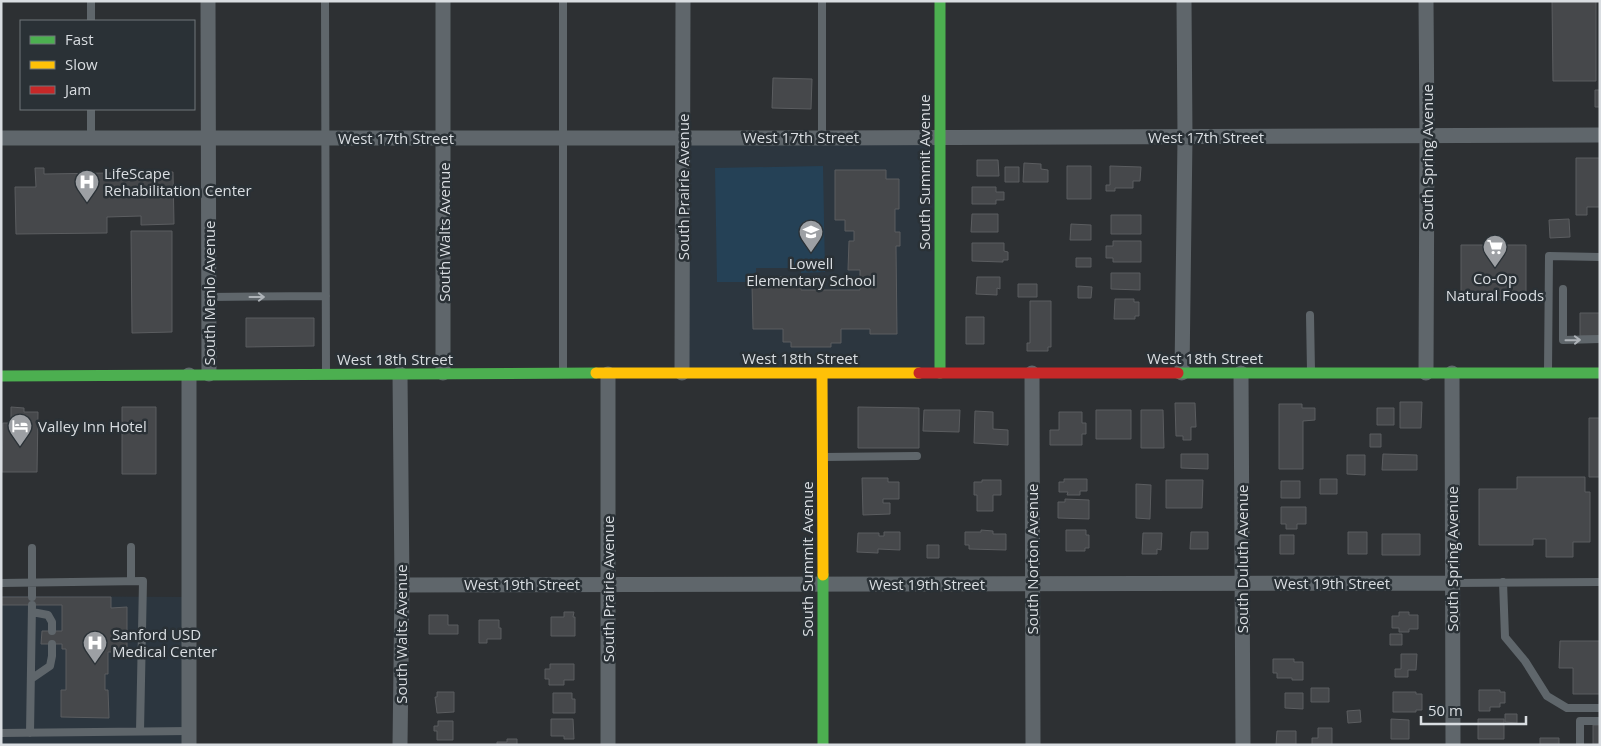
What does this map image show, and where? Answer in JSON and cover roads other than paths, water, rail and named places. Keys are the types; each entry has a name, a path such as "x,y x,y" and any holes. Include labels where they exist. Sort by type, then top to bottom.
{"street":[{"name":"South Menlo Avenue","path":"208,1 209,374"},
{"name":"South Walts Avenue","path":"443,1 443,373"},
{"name":"South Prairie Avenue","path":"682,373 683,1"},
{"name":"South Summit Avenue","path":"940,1 940,373"},
{"path":"1182,373 1185,137 1184,1"},
{"name":"South Spring Avenue","path":"1426,1 1426,373"},
{"name":"West 17th Street","path":"1,138 822,138 1600,135"},
{"name":"West 18th Street","path":"1,376 443,373 1600,373"},
{"name":"South Summit Avenue","path":"822,373 823,745"},
{"name":"South Norton Avenue","path":"1032,373 1033,745"},
{"name":"South Duluth Avenue","path":"1241,373 1243,745"},
{"name":"South Spring Avenue","path":"1452,373 1453,745"},
{"name":"South Walts Avenue","path":"400,374 402,585 400,745"},
{"name":"South Prairie Avenue","path":"608,374 608,745"},
{"name":"South Menlo Avenue","path":"189,375 189,738"},
{"name":"West 19th Street","path":"402,585 1452,582"}],"lane":[{"path":"90,1 90,20"},
{"path":"325,1 326,374"},
{"path":"563,1 564,374"},
{"path":"822,1 822,138"},
{"path":"91,110 91,138"},
{"path":"1548,373 1549,256 1600,257"},
{"path":"1563,289 1563,340 1600,339"},
{"path":"209,297 326,296"},
{"path":"1310,315 1311,373"},
{"path":"822,457 916,456"},
{"path":"131,547 131,581"},
{"path":"32,548 32,597"},
{"path":"1,584 143,581 140,732"},
{"path":"1452,582 1600,582"},
{"path":"1502,582 1505,638 1525,661 1547,696 1567,708 1600,708"},
{"path":"30,733 32,608 48,616 52,622 52,631"},
{"path":"31,679 50,666 52,644"},
{"path":"1580,745 1580,720 1600,720"},
{"path":"1,733 140,732 189,738"}],"place":[{"name":"LifeScape Rehabilitation Center","path":"87,203"},
{"name":"Lowell Elementary School","path":"811,253"},
{"name":"Co-Op Natural Foods","path":"1495,268"},
{"name":"Valley Inn Hotel","path":"20,447"},
{"name":"Sanford USD Medical Center","path":"95,664"}]}
